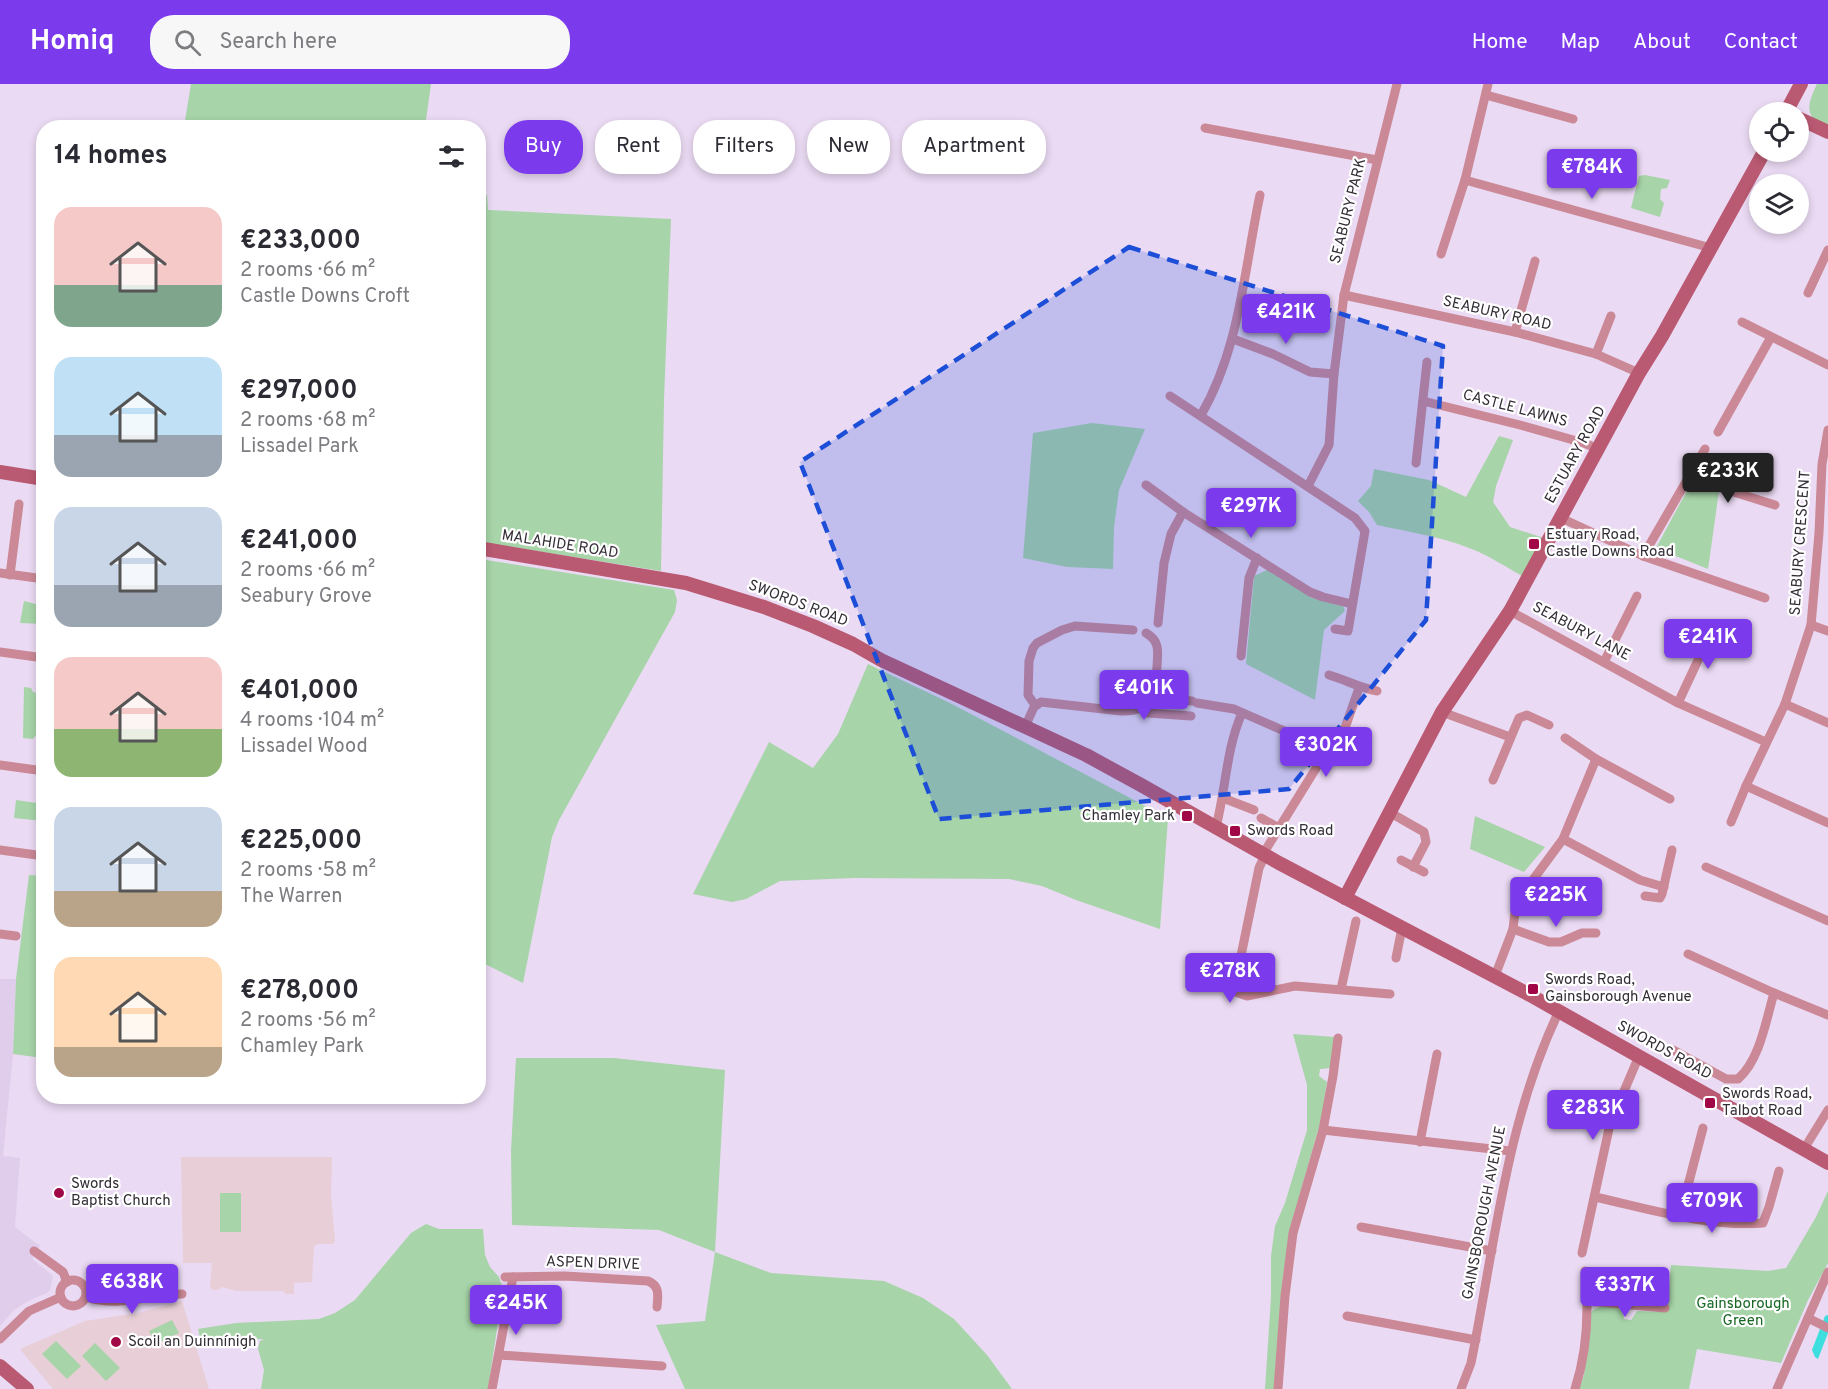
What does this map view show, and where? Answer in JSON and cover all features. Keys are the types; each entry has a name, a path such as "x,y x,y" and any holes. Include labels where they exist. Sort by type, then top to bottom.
{"main road":[{"path":"1791,102 1801,84"},
{"path":"1809,123 1828,132"},
{"name":"ESTUARY ROAD","path":"1345,898 1442,712 1510,611 1758,162"},
{"path":"0,472 36,478"},
{"name":"MALAHIDE ROAD","path":"486,549 637,574"},
{"name":"SWORDS ROAD","path":"637,574 686,583 813,626 1086,755 1345,898 1559,1011 1828,1163"},
{"path":"0,1366 27,1389"}],"street":[{"name":"SEABURY PARK","path":"1308,486 1329,445 1334,374 1344,295 1397,84"},
{"path":"1441,254 1465,180 1488,84"},
{"path":"1486,95 1573,119"},
{"path":"1205,128 1377,160"},
{"path":"1465,180 1711,248"},
{"path":"1200,415 1215,390 1233,339 1260,195"},
{"path":"1808,293 1828,250"},
{"path":"1515,332 1535,261"},
{"name":"SEABURY ROAD","path":"1344,295 1515,332 1596,354 1640,373"},
{"path":"1596,354 1611,316"},
{"path":"1742,322 1828,365"},
{"path":"1718,432 1771,337"},
{"path":"1233,339 1273,354 1310,372 1334,374"},
{"path":"1416,463 1427,362"},
{"path":"1170,396 1355,518 1365,531 1348,632 1335,629"},
{"name":"CASTLE LAWNS","path":"1423,401 1520,425 1598,449"},
{"name":"SEABURY CRESCENT","path":"1731,822 1785,704 1811,625 1824,534 1822,464 1828,430"},
{"path":"1643,556 1706,448"},
{"path":"1689,477 1775,505"},
{"path":"1146,485 1183,512 1311,592 1352,604"},
{"path":"19,504 5,574 36,578"},
{"path":"1158,623 1164,563 1171,534 1183,512"},
{"path":"1561,518 1643,556 1765,598"},
{"path":"1241,656 1249,578 1257,558"},
{"path":"1605,662 1637,596"},
{"name":"SEABURY LANE","path":"1510,611 1678,703 1766,742"},
{"path":"1811,625 1828,631"},
{"path":"1035,705 1028,695 1029,661 1037,643 1075,626 1133,630"},
{"path":"1678,703 1714,626"},
{"path":"1025,727 1035,705 1041,702 1121,711 1142,707 1153,695 1156,685 1158,646 1153,637 1146,633"},
{"path":"0,652 36,656"},
{"path":"1329,675 1348,681 1359,688 1377,692"},
{"path":"1359,688 1345,728 1335,739 1264,854 1259,868 1236,985 1238,993 1247,996 1295,986 1390,994"},
{"path":"1153,695 1158,698 1195,702 1242,712 1298,737"},
{"path":"1785,704 1828,723"},
{"path":"1142,707 1148,713 1191,716"},
{"path":"1216,827 1233,734 1242,712"},
{"path":"1442,712 1510,737"},
{"path":"1493,780 1519,718 1527,715 1549,725"},
{"path":"1280,742 1284,731"},
{"path":"1565,738 1596,759 1670,799"},
{"path":"1495,976 1513,929 1515,912 1521,896 1563,839 1596,759"},
{"path":"0,765 36,770"},
{"path":"1746,786 1828,823"},
{"path":"1223,798 1254,810"},
{"path":"1389,812 1424,832 1426,842 1413,867"},
{"path":"1261,818 1279,828"},
{"path":"1563,839 1640,880 1664,887"},
{"path":"0,850 36,855"},
{"path":"1645,896 1660,898 1672,850"},
{"path":"1401,860 1424,872"},
{"path":"1706,867 1828,921"},
{"path":"1341,989 1356,921"},
{"path":"1396,958 1402,928"},
{"path":"1513,929 1549,942 1561,942 1582,933 1596,933"},
{"path":"0,934 16,936"},
{"path":"1688,954 1828,1015"},
{"path":"1673,1050 1726,1079 1738,1079 1749,1065 1758,1047 1774,993"},
{"name":"GAINSBOROUGH AVENUE","path":"1461,1389 1471,1363 1476,1340 1510,1151 1539,1057 1559,1011"},
{"path":"1278,1389 1284,1307 1293,1233 1323,1130 1338,1038"},
{"path":"1420,1142 1437,1054"},
{"path":"1582,1253 1610,1124 1639,1056"},
{"path":"1804,1149 1828,1110"},
{"path":"1680,1216 1703,1128"},
{"path":"1323,1130 1510,1151"},
{"path":"1595,1197 1680,1216 1746,1224 1762,1223 1779,1172"},
{"path":"1360,1227 1492,1251"},
{"path":"34,1251 63,1272 67,1281"},
{"path":"1575,1389 1581,1371 1588,1301 1585,1271"},
{"path":"1777,1389 1828,1272"},
{"name":"ASPEN DRIVE","path":"499,1355 509,1277 565,1276 648,1281 658,1288 657,1307"},
{"path":"75,1280 86,1290 86,1297 81,1304 73,1306 66,1304 61,1297 61,1288 67,1281 75,1280"},
{"path":"86,1297 97,1301 134,1301 182,1294"},
{"path":"0,1339 29,1311 61,1297"},
{"path":"1588,1301 1665,1308"},
{"path":"1347,1316 1476,1340"},
{"path":"1808,1318 1824,1326"},
{"path":"492,1389 499,1355 662,1366"}],"highlighted area":[{"path":"1129,247 1443,346 1426,620 1289,789 939,819 800,462"}],"shaded area":[{"path":"0,979 16,979 13,1054 3,1156 20,1158 15,1227 40,1246 32,1259 53,1276 50,1290 47,1293 14,1310 0,1326"},
{"path":"181,1157 332,1157 331,1195 335,1241 333,1244 314,1246 312,1282 294,1283 294,1294 286,1294 283,1291 236,1291 222,1287 212,1290 210,1285 212,1263 183,1263"},
{"name":"Scoil an Duinnínigh","path":"182,1301 209,1389 53,1389 20,1349 85,1321 138,1313"},
{"path":"1828,1315 1828,1333 1818,1359 1812,1350 1825,1316"}],"green space":[{"path":"191,84 431,84 426,120 185,120"},
{"path":"1817,84 1828,84 1828,128 1811,115 1809,104"},
{"path":"1639,176 1670,180 1667,188 1661,189 1660,199 1664,203 1660,217 1631,208"},
{"path":"486,195 488,210 671,219 664,400 661,571 486,543"},
{"path":"1092,423 1145,429 1119,490 1114,528 1113,569 1067,567 1023,558 1033,433"},
{"path":"1499,436 1513,440 1496,486 1493,502 1510,527 1544,538 1524,577 1483,554 1458,544 1377,525 1358,501 1371,486 1374,469 1429,480 1466,497"},
{"path":"1695,484 1719,491 1708,569 1656,548 1690,485"},
{"path":"486,560 674,590 677,600 675,612 559,820 552,837 523,983 486,964"},
{"path":"1267,570 1312,598 1343,606 1345,611 1324,630 1315,700 1246,664 1254,576"},
{"path":"24,601 36,604 36,624 20,623"},
{"path":"868,664 950,703 1168,818 1160,929 1042,886 1009,879 854,878 780,881 746,899 732,902 693,894 769,742 813,768 838,734"},
{"path":"24,687 31,688 36,693 36,735 33,739 23,738"},
{"path":"16,800 36,803 36,820 14,818"},
{"path":"1475,816 1545,847 1524,872 1470,849"},
{"path":"29,875 36,876 36,1057 13,1054 16,979"},
{"path":"1293,1034 1335,1037 1331,1068 1320,1069 1319,1076 1327,1082 1321,1120 1290,1229 1283,1276 1274,1389 1265,1389 1271,1297 1271,1256 1275,1226 1285,1203 1307,1130 1307,1085"},
{"path":"516,1058 614,1058 725,1070 715,1252 659,1230 512,1225 511,1151"},
{"name":"Gainsborough Green","path":"1828,1191 1828,1263 1808,1300 1781,1363 1697,1349 1689,1389 1579,1389 1584,1375 1589,1315 1592,1311 1600,1307 1614,1308 1623,1311 1624,1319 1631,1320 1637,1311 1667,1312 1671,1265 1768,1271 1786,1268 1816,1217"},
{"path":"220,1193 241,1193 241,1232 220,1232"},
{"path":"426,1224 439,1229 483,1229 485,1255 490,1267 499,1277 503,1289 488,1389 261,1389 264,1370 258,1349 260,1341 264,1339 201,1341 198,1329 236,1323 319,1319 335,1313 355,1300 411,1233"},
{"path":"715,1252 771,1273 884,1281 923,1298 954,1319 987,1355 1012,1389 685,1389 656,1325 705,1321"},
{"path":"172,1320 179,1333 156,1344 149,1331"},
{"path":"56,1341 81,1366 67,1379 42,1354"},
{"path":"95,1343 120,1368 106,1381 82,1356"}],"place":[{"name":"Estuary Road, Castle Downs Road","path":"1534,544"},
{"name":"Chamley Park","path":"1187,816"},
{"name":"Swords Road","path":"1235,831"},
{"name":"Swords Road, Gainsborough Avenue","path":"1533,989"},
{"name":"Swords Road, Talbot Road","path":"1710,1103"},
{"name":"Swords Baptist Church","path":"59,1193"},
{"name":"Scoil an Duinnínigh","path":"116,1342"}]}
